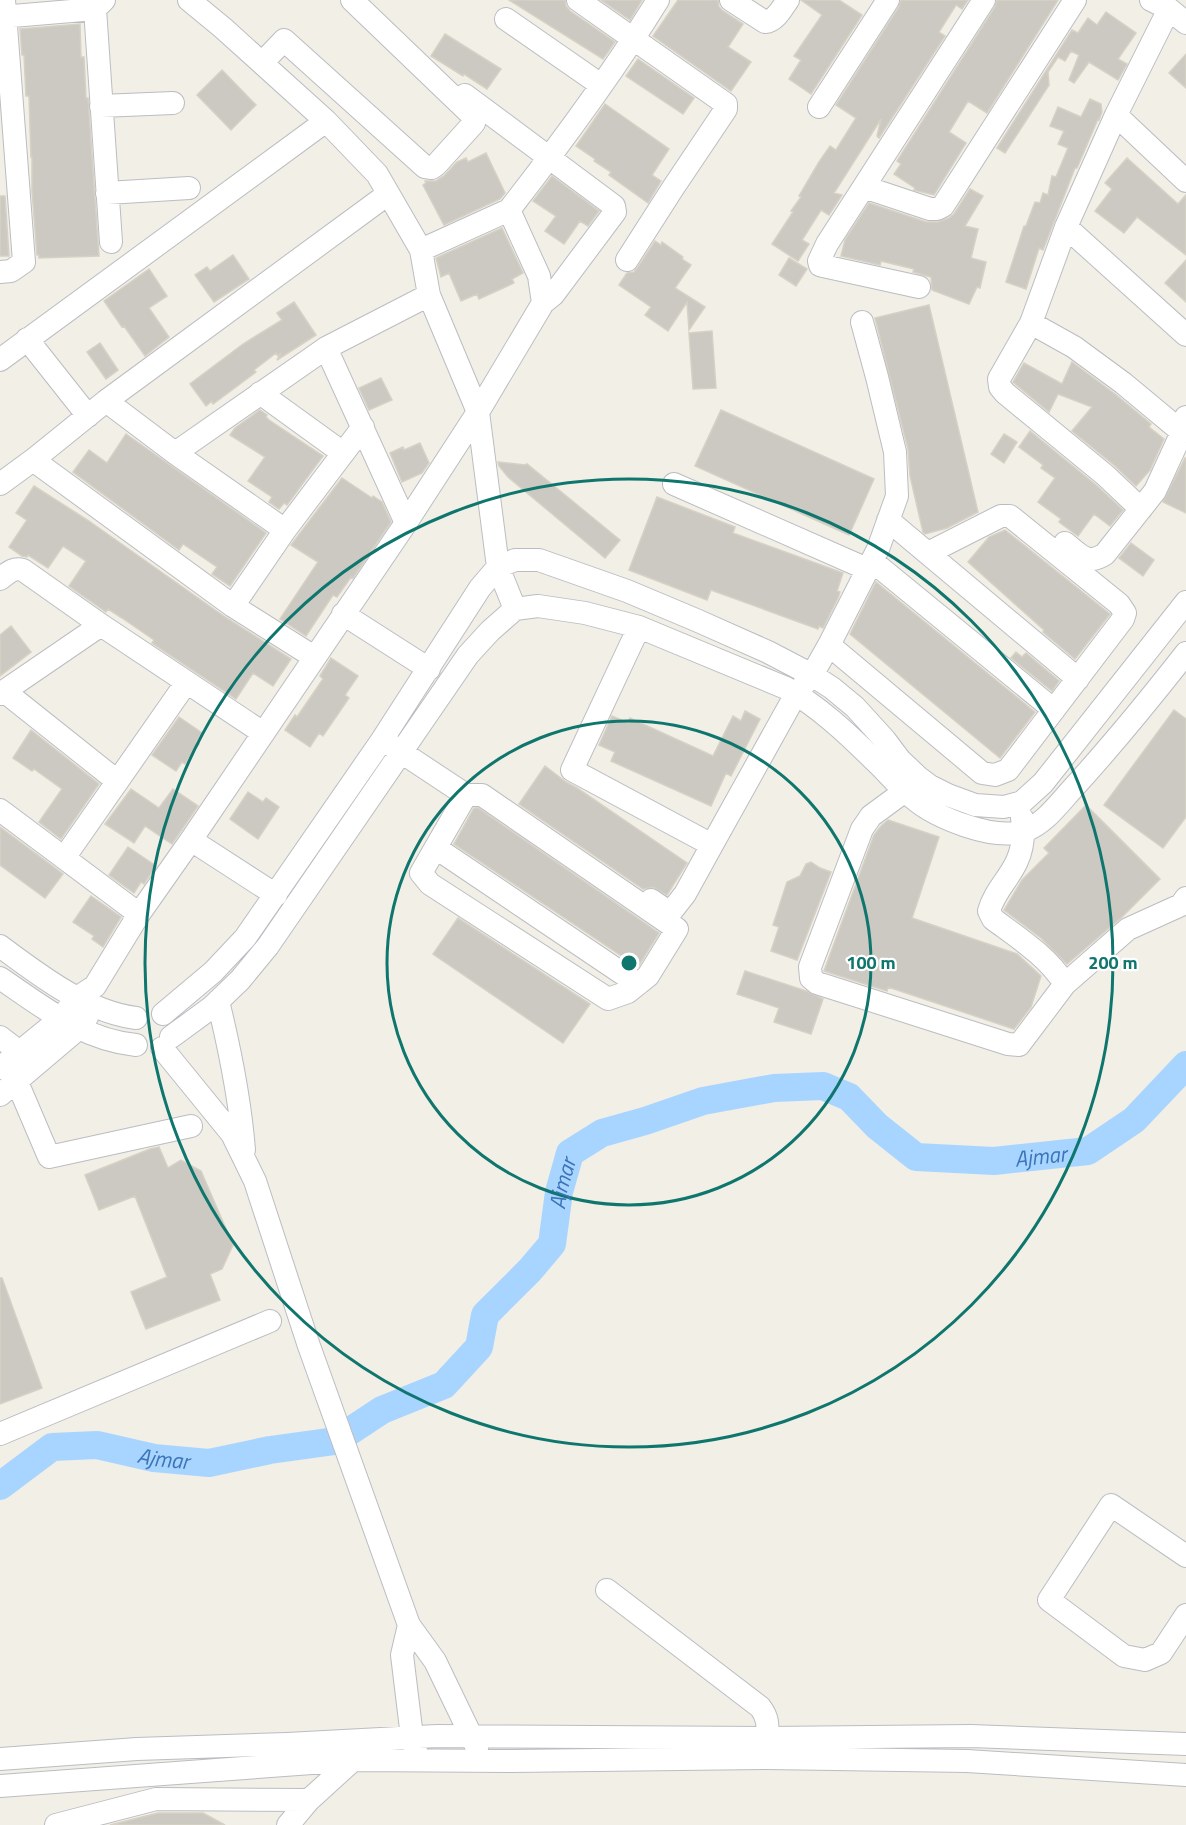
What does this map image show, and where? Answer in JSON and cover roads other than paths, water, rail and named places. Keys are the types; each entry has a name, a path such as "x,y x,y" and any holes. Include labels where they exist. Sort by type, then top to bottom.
{"street":[{"path":"189,0 326,121 377,174 421,250 429,295 478,412 498,567 515,609"},
{"path":"261,63 278,34 425,167 432,168 474,123 475,118 352,0"},
{"path":"578,0 726,104 726,109 627,260"},
{"path":"421,250 509,210 550,158 634,39 658,0"},
{"path":"731,0 765,22 769,22 788,0"},
{"path":"819,107 888,0"},
{"path":"919,287 820,265 827,244 984,0"},
{"path":"864,187 930,209 943,206 1075,0"},
{"path":"4,274 24,262 9,186 3,11 99,5 101,106 111,242"},
{"path":"1141,509 1105,475 1005,393 1000,387 999,379 1031,323 1066,227 1116,115 1169,11"},
{"path":"506,19 601,86"},
{"path":"295,93 317,70"},
{"path":"191,1126 49,1157 6,1082 28,1058 69,1024 89,997 139,914 406,523 478,412 543,303 553,295 615,209 609,201 457,89"},
{"path":"101,106 173,103"},
{"path":"1116,115 1186,181"},
{"path":"0,360 326,121"},
{"path":"107,193 189,188"},
{"path":"0,484 106,401 388,194"},
{"path":"509,210 539,276 543,303"},
{"path":"1066,227 1186,335"},
{"path":"175,453 326,348 429,295"},
{"path":"519,811 670,913 685,894 796,694 812,675 829,645 870,565 897,496 895,452 862,322"},
{"path":"1031,323 1074,347 1184,424 1155,491 1105,554 1097,559 1085,559 1065,543"},
{"path":"27,339 88,416"},
{"path":"326,348 406,523"},
{"path":"260,393 343,453"},
{"path":"106,401 175,453 285,530"},
{"path":"233,606 285,530 363,427"},
{"path":"33,460 233,606 314,657"},
{"path":"674,484 870,565 1054,710"},
{"path":"829,645 982,773 995,775 1008,770 1124,619 1125,613 1119,604 1010,516 1001,516 928,553"},
{"path":"888,520 1078,679"},
{"path":"163,1014 213,972 245,938 382,740 480,588 498,567 515,561 539,560 627,591 768,652 812,675 855,707 885,740 893,766"},
{"path":"4,569 23,570 263,733"},
{"path":"1186,602 1043,783 1020,802 1004,807 975,805 930,786 911,784 871,816 862,829 810,967 811,978 817,983 996,1041 1019,1045 1065,984 1128,928 1181,905 1186,898"},
{"path":"0,978 69,1024 98,1038 136,1045 149,1051 167,1043 240,980 268,946 468,655 515,609 538,606 573,611 639,627 786,688 893,766 911,784 915,800 939,815 959,823 985,831 1009,834 1024,831 1043,821 1119,737 1186,653"},
{"path":"343,614 429,669"},
{"path":"101,625 2,692 117,781"},
{"path":"639,627 572,770 712,845"},
{"path":"64,858 186,682"},
{"path":"382,740 466,795 482,795 677,929 648,976 628,992 608,999 430,884 421,873 466,795"},
{"path":"1020,802 1024,831 1018,860 992,901 989,911 993,919 1045,958 1055,968 1065,984"},
{"path":"0,810 139,914"},
{"path":"191,840 276,895"},
{"path":"436,848 638,984"},
{"path":"0,946 89,997 125,1016 136,1018"},
{"path":"218,1001 233,1064 245,1159"},
{"path":"136,1045 131,1032 136,1018 151,1010 163,1014 171,1024 167,1043 232,1134 245,1159 255,1181 309,1346 409,1625 435,1661 483,1760"},
{"path":"0,1037 28,1058"},
{"path":"0,1434 270,1321"},
{"path":"1186,1556 1111,1505 1049,1600 1124,1656 1145,1660 1161,1653 1186,1615"},
{"path":"608,1590 760,1707 768,1721 767,1738"},
{"path":"409,1625 402,1655 412,1737 419,1760"},
{"path":"0,1759 137,1749 472,1736 767,1738 970,1736 1186,1744"},
{"path":"0,1786 353,1760 767,1758 967,1761 1186,1775"},
{"path":"288,1825 309,1800 353,1760"},
{"path":"56,1825 156,1800 309,1800"}],"waterway":[{"name":"Ajmar","path":"0,1486 52,1447 97,1445 154,1458 209,1463 270,1450 335,1441 382,1410 444,1385 479,1347 485,1315 530,1270 552,1244 559,1192 570,1153 602,1133 703,1101 774,1088 823,1086 849,1097 877,1126 916,1157 994,1161 1088,1151 1134,1120 1186,1065"}]}
